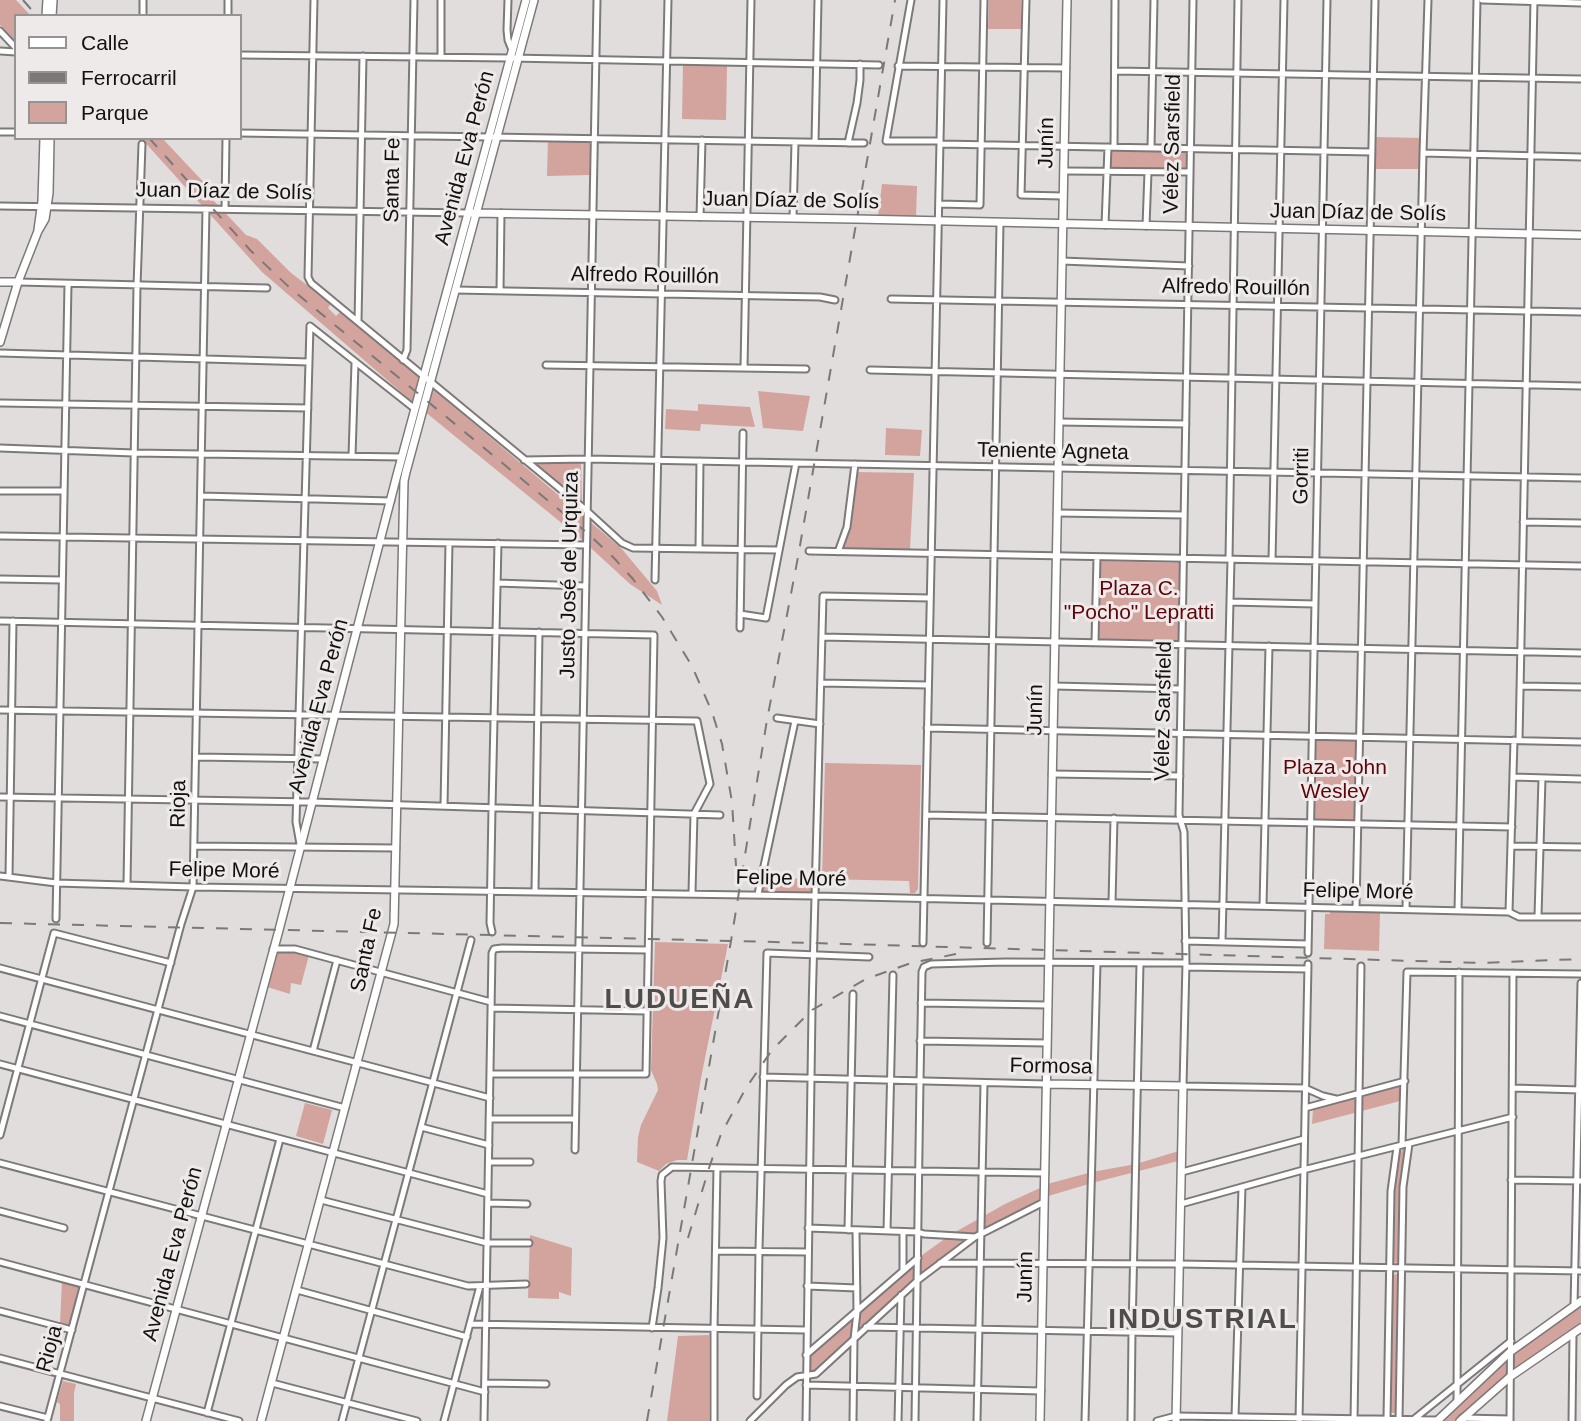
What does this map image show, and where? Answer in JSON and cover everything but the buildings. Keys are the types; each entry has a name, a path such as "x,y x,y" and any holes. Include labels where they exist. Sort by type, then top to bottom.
{"main road":[{"name":"Avenida Eva Perón","path":"406,472 427,379 493,136 526,0"},
{"name":"Avenida Eva Perón","path":"514,55 534,0"},
{"name":"Junín","path":"1040,1421 1068,0"},
{"path":"0,342 18,282 45,219 44,140"},
{"path":"44,206 50,140"},
{"name":"Avenida Eva Perón","path":"146,1421 324,759 390,501 415,409 455,290 472,213"},
{"name":"Juan Díaz de Solís","path":"472,213 1581,235"},
{"path":"0,282 18,282"},
{"name":"Santa Fe","path":"261,1421 394,924 406,472"},
{"name":"Formosa","path":"1046,1084 1183,1086"},
{"name":"Vélez Sarsfield","path":"1176,1418 1183,1086"},
{"path":"1437,1420 1510,1352 1578,1304"},
{"path":"1461,1420 1511,1376 1581,1328"},
{"path":"1487,1375 1495,1379 1495,1390"}],"street":[{"path":"314,0 309,280 622,543 633,548 779,550"},
{"name":"Santa Fe","path":"403,360 407,350 414,0"},
{"path":"441,0 441,57"},
{"path":"508,0 508,40 514,55"},
{"name":"Justo José de Urquiza","path":"575,1150 597,0"},
{"path":"655,580 668,0"},
{"path":"744,368 751,0"},
{"path":"815,142 818,0"},
{"path":"911,0 886,141 1372,152"},
{"path":"923,943 943,0"},
{"path":"939,204 980,205 985,0"},
{"path":"1026,0 1021,195 1063,196"},
{"path":"1105,225 1115,71 1115,0"},
{"path":"1151,148 1154,0"},
{"name":"Vélez Sarsfield","path":"1183,1086 1186,965 1184,832 1179,815 1193,0"},
{"path":"1222,942 1230,602 1238,0"},
{"path":"1272,560 1284,0"},
{"name":"Gorriti","path":"1308,953 1327,0"},
{"path":"1356,908 1375,0"},
{"path":"1406,909 1428,0"},
{"path":"1458,911 1475,77 1479,0 1581,3"},
{"path":"1509,912 1513,777 1521,652 1534,1"},
{"path":"0,31 14,48"},
{"path":"242,55 514,55 879,65"},
{"path":"358,322 363,56"},
{"path":"848,143 857,103 860,64"},
{"path":"898,66 1066,68"},
{"path":"1115,71 1581,79"},
{"path":"242,133 864,142"},
{"path":"225,209 226,140"},
{"path":"700,216 702,140"},
{"path":"793,218 795,142"},
{"path":"127,884 137,286 142,144"},
{"path":"1423,153 1581,157"},
{"path":"1064,171 1190,172"},
{"path":"1146,226 1148,172"},
{"name":"Juan Díaz de Solís","path":"0,206 472,213"},
{"name":"Rioja","path":"47,1420 170,963 193,887 206,209"},
{"path":"500,291 501,213"},
{"path":"986,943 1000,223"},
{"path":"1062,261 1189,265"},
{"path":"18,282 267,288"},
{"path":"56,919 68,284"},
{"name":"Alfredo Rouillón","path":"455,290 820,297 835,300"},
{"name":"Alfredo Rouillón","path":"891,299 1581,312"},
{"path":"300,847 296,822 310,326 415,409"},
{"path":"0,353 309,362"},
{"path":"352,456 355,363"},
{"path":"547,365 806,369"},
{"path":"870,370 1581,386"},
{"path":"0,403 307,408"},
{"path":"1059,422 1186,424"},
{"path":"740,628 743,433"},
{"path":"0,448 402,457"},
{"name":"Teniente Agneta","path":"524,460 658,460 1581,478"},
{"path":"699,550 700,461"},
{"path":"740,614 766,618 796,463"},
{"path":"838,552 847,527 855,464"},
{"path":"0,491 64,491"},
{"path":"201,496 390,501"},
{"path":"1057,513 1184,515"},
{"path":"1523,522 1581,523"},
{"path":"0,536 586,545"},
{"path":"444,806 449,543"},
{"path":"492,932 498,544"},
{"path":"809,551 1581,566"},
{"path":"1095,642 1097,557"},
{"path":"0,579 62,580"},
{"path":"497,583 585,586"},
{"path":"806,1421 809,1170 823,596 930,598"},
{"path":"1230,602 1315,604"},
{"path":"0,621 654,635 646,1074 490,1074"},
{"path":"9,877 13,621"},
{"path":"535,891 539,632"},
{"path":"822,636 1581,653"},
{"path":"1263,906 1269,646"},
{"path":"821,683 928,685"},
{"path":"1054,686 1181,689"},
{"path":"1520,686 1581,687"},
{"path":"0,710 697,721 710,785 694,814 692,893"},
{"path":"778,718 820,724"},
{"path":"758,894 795,721"},
{"path":"928,728 1581,741"},
{"path":"196,757 324,759"},
{"path":"1052,774 1180,776"},
{"path":"1513,777 1581,779"},
{"path":"1538,916 1542,778"},
{"path":"0,797 312,802 720,815"},
{"path":"926,815 1511,827"},
{"path":"1112,903 1114,818"},
{"path":"194,846 396,848"},
{"path":"1511,846 1581,847"},
{"name":"Felipe Moré","path":"0,876 57,883 193,887 758,894 1406,909 1509,912 1519,917 1581,917"},
{"path":"0,1135 2,1114 54,933 170,963"},
{"path":"342,1421 471,940"},
{"path":"1185,941 1308,944"},
{"path":"484,1421 486,1325 483,1286 487,1243 492,953 502,948 648,950"},
{"path":"273,949 295,949 457,993 491,1005 647,1011"},
{"path":"757,1396 767,953 869,957"},
{"path":"313,1051 337,960"},
{"path":"915,1421 922,972 924,967 931,964 1048,962 1308,967 1299,1419"},
{"path":"1085,1421 1097,962"},
{"path":"1131,1421 1140,963"},
{"path":"1354,1420 1361,966"},
{"path":"0,968 490,1098"},
{"path":"1399,1420 1407,972 1581,974"},
{"path":"1457,1402 1459,972"},
{"path":"1461,1420 1510,1420 1513,973"},
{"path":"887,1231 893,975"},
{"path":"1578,1304 1581,984"},
{"path":"848,1230 853,994"},
{"path":"921,1003 1047,1005"},
{"path":"0,1016 345,1108"},
{"path":"920,1041 1046,1043"},
{"path":"0,1064 488,1194"},
{"name":"Formosa","path":"763,1077 1046,1084"},
{"path":"1305,1108 1405,1081"},
{"path":"976,1421 980,1263 978,1235 984,1083"},
{"name":"Formosa","path":"1183,1086 1305,1088 1336,1099"},
{"path":"1513,1088 1580,1090"},
{"path":"1181,1204 1513,1117"},
{"path":"489,1119 575,1119"},
{"path":"421,1126 489,1145"},
{"path":"207,1413 280,1139"},
{"path":"1182,1172 1304,1139"},
{"path":"1387,1419 1391,1191 1403,1145"},
{"path":"489,1162 530,1163"},
{"path":"0,1163 468,1286 526,1284"},
{"path":"652,1328 663,1238 661,1181 662,1175 672,1167 1045,1173"},
{"path":"714,1421 718,1168"},
{"path":"1511,1180 1579,1181"},
{"path":"1236,1416 1242,1187"},
{"path":"321,1199 487,1243 529,1243"},
{"path":"750,1421 797,1377 816,1374 901,1295 940,1263 978,1235 1044,1202"},
{"path":"488,1203 527,1204"},
{"path":"0,1211 64,1228"},
{"path":"808,1228 978,1235"},
{"path":"853,1421 857,1312 856,1230"},
{"path":"903,1231 903,1271"},
{"path":"716,1251 808,1252"},
{"path":"806,1356 918,1258"},
{"path":"0,1262 485,1392"},
{"path":"940,1263 1578,1270"},
{"path":"444,1421 483,1286"},
{"path":"807,1286 857,1288"},
{"path":"296,1290 467,1337"},
{"path":"898,1421 901,1295"},
{"path":"0,1311 72,1330"},
{"path":"470,1325 806,1330"},
{"path":"866,1327 1178,1333"},
{"path":"1572,1421 1573,1334"},
{"path":"1413,1420 1511,1341"},
{"path":"0,1358 239,1421"},
{"path":"1573,1362 1581,1362"},
{"path":"272,1383 417,1421"},
{"path":"485,1383 546,1384"},
{"path":"806,1385 1041,1391"},
{"path":"0,1406 47,1420"},
{"path":"1157,1421 1236,1416 1259,1419 1437,1420"}],"green space":[{"path":"0,0 16,0 29,14 14,14 14,40 0,25"},
{"path":"989,0 1021,0 1021,29 988,29"},
{"path":"683,65 727,66 726,120 682,119"},
{"path":"1372,137 1423,138 1422,169 1371,169"},
{"path":"548,138 590,140 590,175 547,176"},
{"path":"143,140 164,140 210,189 214,201 246,235 257,239 291,273 331,303 328,308 336,316 341,311 621,548 657,591 662,605 630,584 580,538 408,398 262,272"},
{"path":"1114,149 1185,151 1188,153 1187,168 1114,169 1109,164 1109,155"},
{"path":"882,184 917,186 916,217 878,216"},
{"path":"758,391 810,396 803,431 763,428"},
{"path":"698,404 750,407 755,427 701,424 700,431 665,429 666,409 698,411"},
{"path":"886,428 922,430 920,456 885,455"},
{"path":"532,460 581,463 582,501 579,502 532,463"},
{"path":"856,472 914,473 910,549 841,549 851,527"},
{"name":"Plaza C. \"Pocho\" Lepratti","path":"1099,561 1180,563 1179,640 1098,639"},
{"name":"Plaza John Wesley","path":"1312,736 1360,737 1358,824 1311,823"},
{"path":"825,763 921,765 918,889 915,893 910,893 909,881 822,879"},
{"path":"764,878 815,879 814,894 761,892"},
{"path":"1330,911 1380,913 1379,951 1324,949 1325,914 1330,914"},
{"path":"655,942 728,944 687,1160 666,1164 659,1171 637,1162 641,1125 658,1090 651,1070"},
{"path":"280,951 309,955 301,985 291,983 290,994 267,987 276,953"},
{"path":"1401,1086 1400,1101 1312,1124 1313,1109"},
{"path":"305,1103 332,1110 323,1144 296,1136"},
{"path":"1404,1148 1399,1261 1396,1263 1392,1260 1393,1192 1399,1154"},
{"path":"1182,1150 1182,1160 1045,1197 1044,1202 980,1233 940,1263 816,1374 805,1375 806,1355 918,1258 950,1235 1005,1204 1051,1183 1136,1164"},
{"path":"530,1235 572,1248 571,1296 559,1292 559,1299 528,1298"},
{"path":"1399,1275 1398,1412 1393,1413 1389,1410 1392,1277"},
{"path":"62,1280 81,1285 69,1328 60,1325"},
{"path":"1581,1301 1581,1328 1511,1376 1460,1421 1437,1421 1510,1352"},
{"path":"709,1335 709,1421 667,1421 678,1336"},
{"path":"63,1381 76,1384 74,1421 60,1421 60,1404 57,1402"}],"railway":[{"path":"23,0 35,14"},
{"path":"647,1421 767,720 895,0"},
{"path":"151,140 251,251 290,288 586,532 633,579 662,617 692,666 712,712 722,744 732,802 736,866"},
{"path":"0,923 1482,963 1581,959"},
{"path":"688,1238 721,1134 746,1088 772,1050 812,1010 866,979 911,963 956,954"}],"district":[{"name":"LUDUEÑA","path":"680,1000"},
{"name":"INDUSTRIAL","path":"1203,1320"}]}
